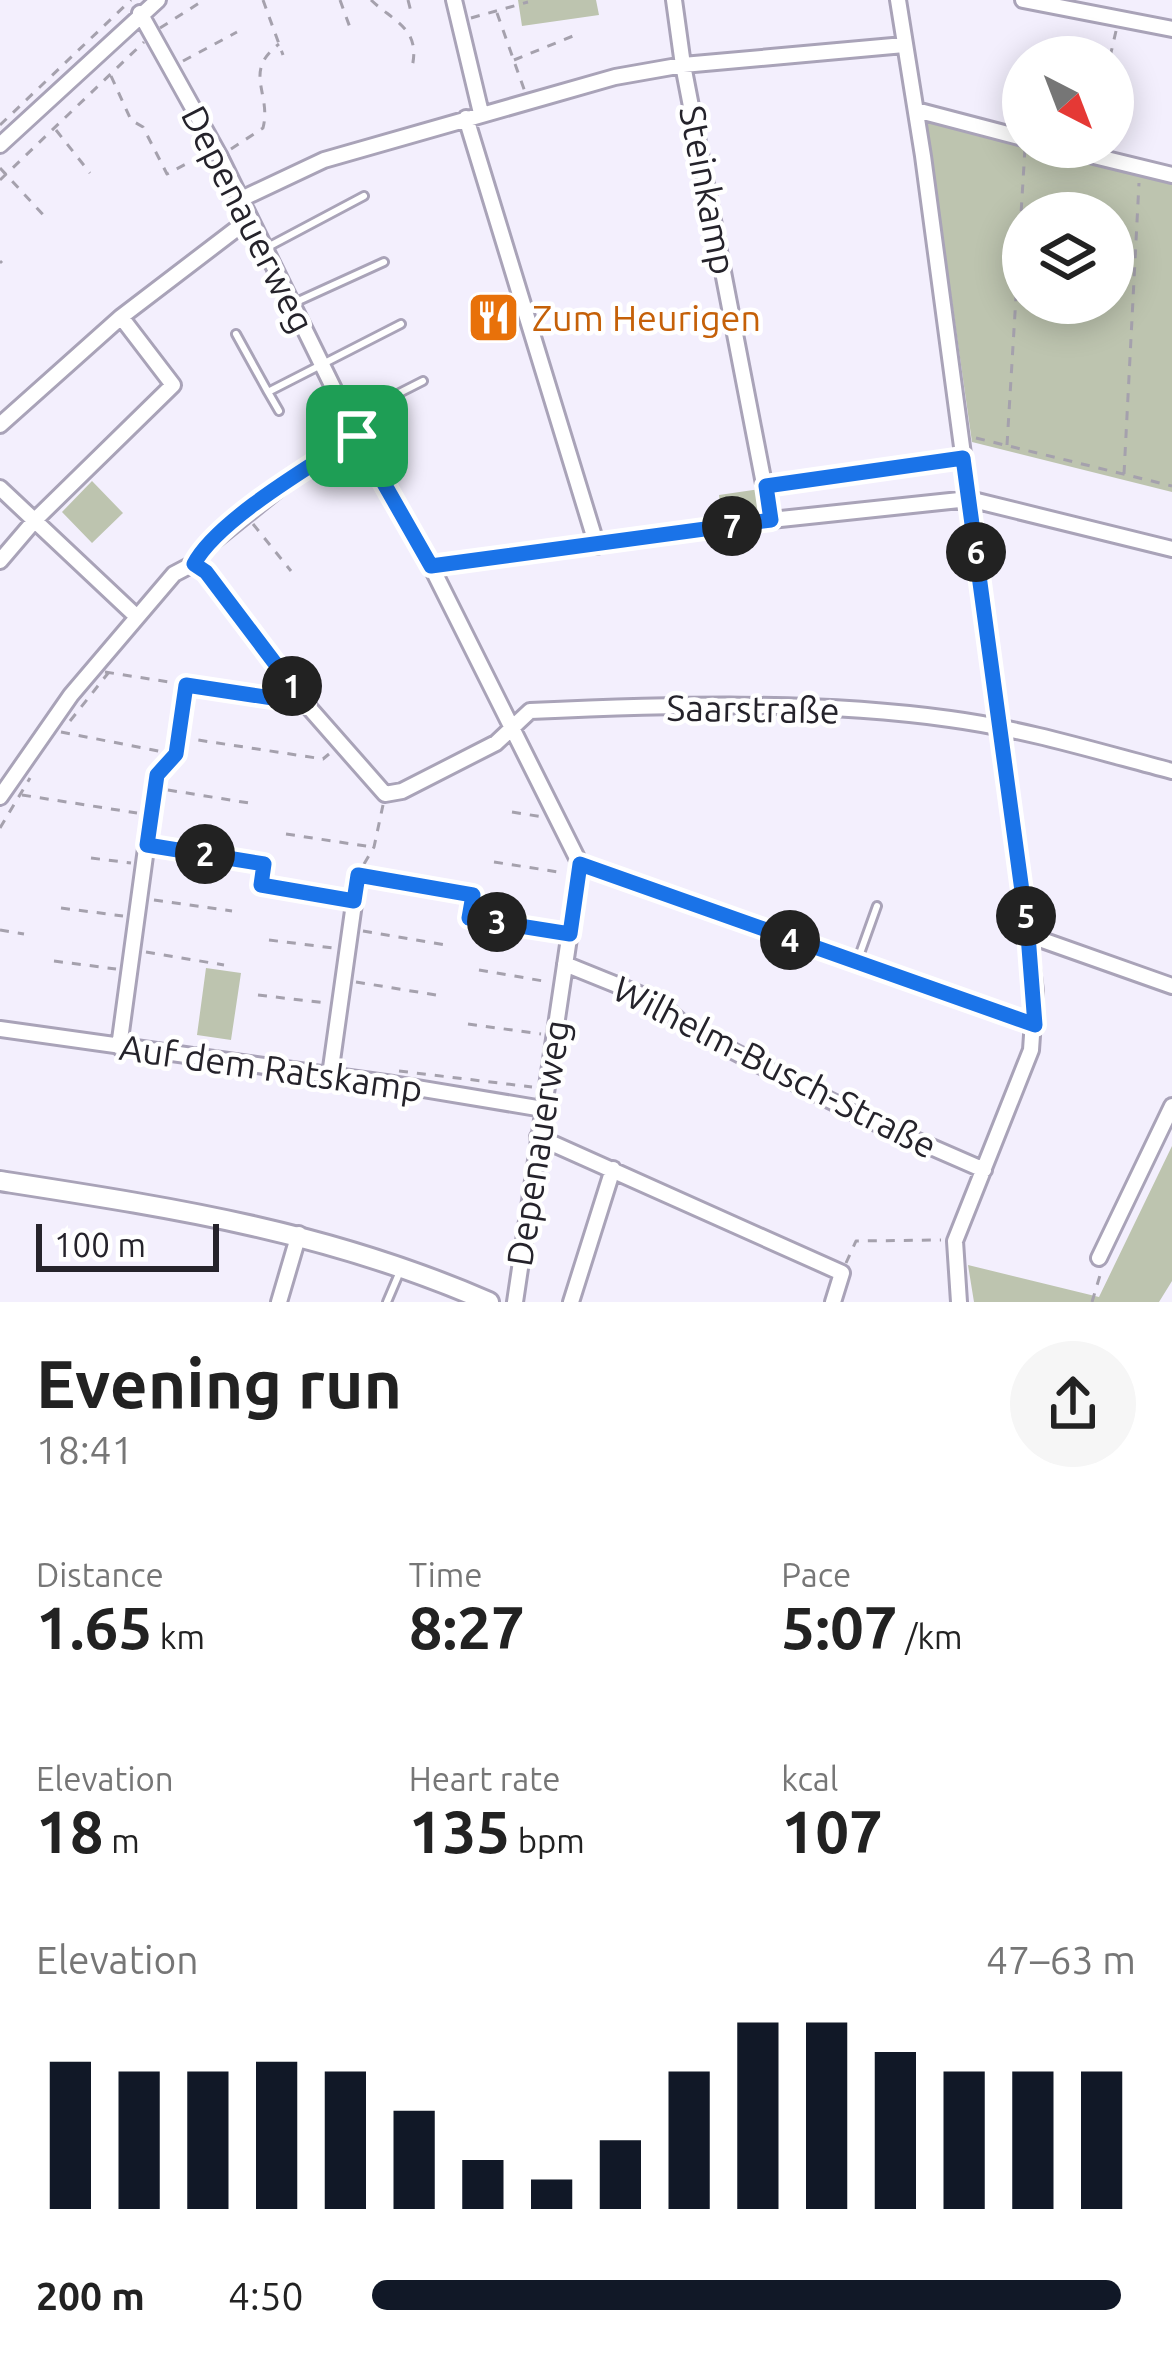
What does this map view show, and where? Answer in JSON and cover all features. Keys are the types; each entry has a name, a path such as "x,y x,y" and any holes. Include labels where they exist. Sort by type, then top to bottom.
{"main road":[{"path":"0,1181 212,1214 299,1234 402,1266 489,1302"}],"street":[{"path":"3,132 136,7 158,0"},
{"path":"454,0 474,115 597,546"},
{"name":"Steinkamp","path":"674,0 771,520"},
{"path":"898,0 1028,935 1035,1025 1018,1089 955,1241 959,1302"},
{"path":"1023,0 1172,29"},
{"name":"Depenauerweg","path":"136,7 216,152 357,436 431,566 580,870 515,1302"},
{"path":"239,200 324,160 527,100 683,65 904,45"},
{"path":"916,110 1002,133"},
{"path":"1134,166 1172,175"},
{"path":"0,425 121,317 248,220"},
{"path":"0,562 34,520 173,385 121,317"},
{"path":"0,796 90,670 174,574 194,564 200,552 245,514 357,436"},
{"path":"766,486 963,458"},
{"path":"0,488 136,616"},
{"path":"431,566 771,520 969,499 1172,549"},
{"path":"194,564 206,572 305,703 385,794"},
{"name":"Saarstraße","path":"385,794 496,743 530,711 690,706 917,715 1000,727 1172,771"},
{"path":"119,1047 156,782"},
{"path":"580,870 1035,1025"},
{"path":"330,1075 358,875"},
{"path":"1028,935 1172,986"},
{"name":"Wilhelm-Busch-Straße","path":"565,964 659,1002 685,1026 757,1064 984,1171"},
{"name":"Auf dem Ratskamp","path":"0,1029 543,1109"},
{"path":"1099,1258 1172,1106"},
{"path":"538,1137 842,1273 832,1302"},
{"path":"571,1302 613,1169"},
{"path":"279,1302 299,1234"}],"lane":[{"path":"263,249 364,196"},
{"path":"291,304 384,262"},
{"path":"268,392 401,324"},
{"path":"236,334 279,411"},
{"path":"349,418 423,381"},
{"path":"857,963 878,906"},
{"path":"387,1302 402,1266"}],"path":[{"path":"0,180 152,34 204,0"},
{"path":"263,0 284,55"},
{"path":"340,0 352,33"},
{"path":"371,0 403,22 416,56 411,71"},
{"path":"409,0 411,12"},
{"path":"458,21 528,2"},
{"path":"3,132 136,7"},
{"path":"497,13 527,100"},
{"path":"1115,36 1119,18"},
{"path":"171,67 237,32"},
{"path":"513,60 574,36"},
{"path":"110,74 131,120 143,127 167,174 263,128 266,115 259,73 266,56 279,44"},
{"path":"54,128 90,173"},
{"path":"1124,474 1140,167"},
{"path":"0,168 47,219"},
{"path":"1007,446 1024,168"},
{"path":"961,434 1172,486"},
{"path":"245,514 291,571"},
{"path":"90,670 305,703"},
{"path":"186,685 176,754 156,782 249,803"},
{"path":"61,732 176,754"},
{"path":"178,737 323,759 340,746"},
{"path":"0,828 20,794 151,815"},
{"path":"385,794 374,847 358,875 473,895 469,918 570,934"},
{"path":"512,812 557,819"},
{"path":"286,833 374,847"},
{"path":"147,845 264,864 261,885 354,901"},
{"path":"91,858 144,865"},
{"path":"494,862 580,870"},
{"path":"140,897 232,911"},
{"path":"61,908 137,918"},
{"path":"350,929 446,945"},
{"path":"0,930 24,934"},
{"path":"269,940 347,950"},
{"path":"133,950 224,964"},
{"path":"54,961 130,971"},
{"path":"478,970 562,984"},
{"path":"343,980 436,995"},
{"path":"258,995 340,1005"},
{"path":"468,1024 554,1035"},
{"path":"379,1068 546,1089"},
{"path":"842,1273 856,1240 955,1241"},
{"path":"1092,1302 1102,1271 1099,1258"}],"green space":[{"path":"518,0 596,0 599,15 522,26"},
{"path":"926,119 1002,138 1002,168 1120,168 1172,181 1172,492 972,442"},
{"path":"92,481 123,513 92,543 62,512"},
{"path":"760,489 763,505 759,511 722,519 719,495"},
{"path":"206,968 241,973 231,1040 197,1035"},
{"path":"1172,1146 1172,1281 1159,1302 974,1302 968,1265 1099,1297"}],"place":[{"name":"Zum Heurigen","path":"493,318"}],"route":[{"path":"357,436 431,566 771,520 766,486 963,458 1028,935 1035,1025 580,864 570,934 469,918 473,895 358,875 354,901 261,885 264,864 147,845 157,775 176,754 186,685 305,703 206,572 194,564 200,552 292,478 357,436"}]}
